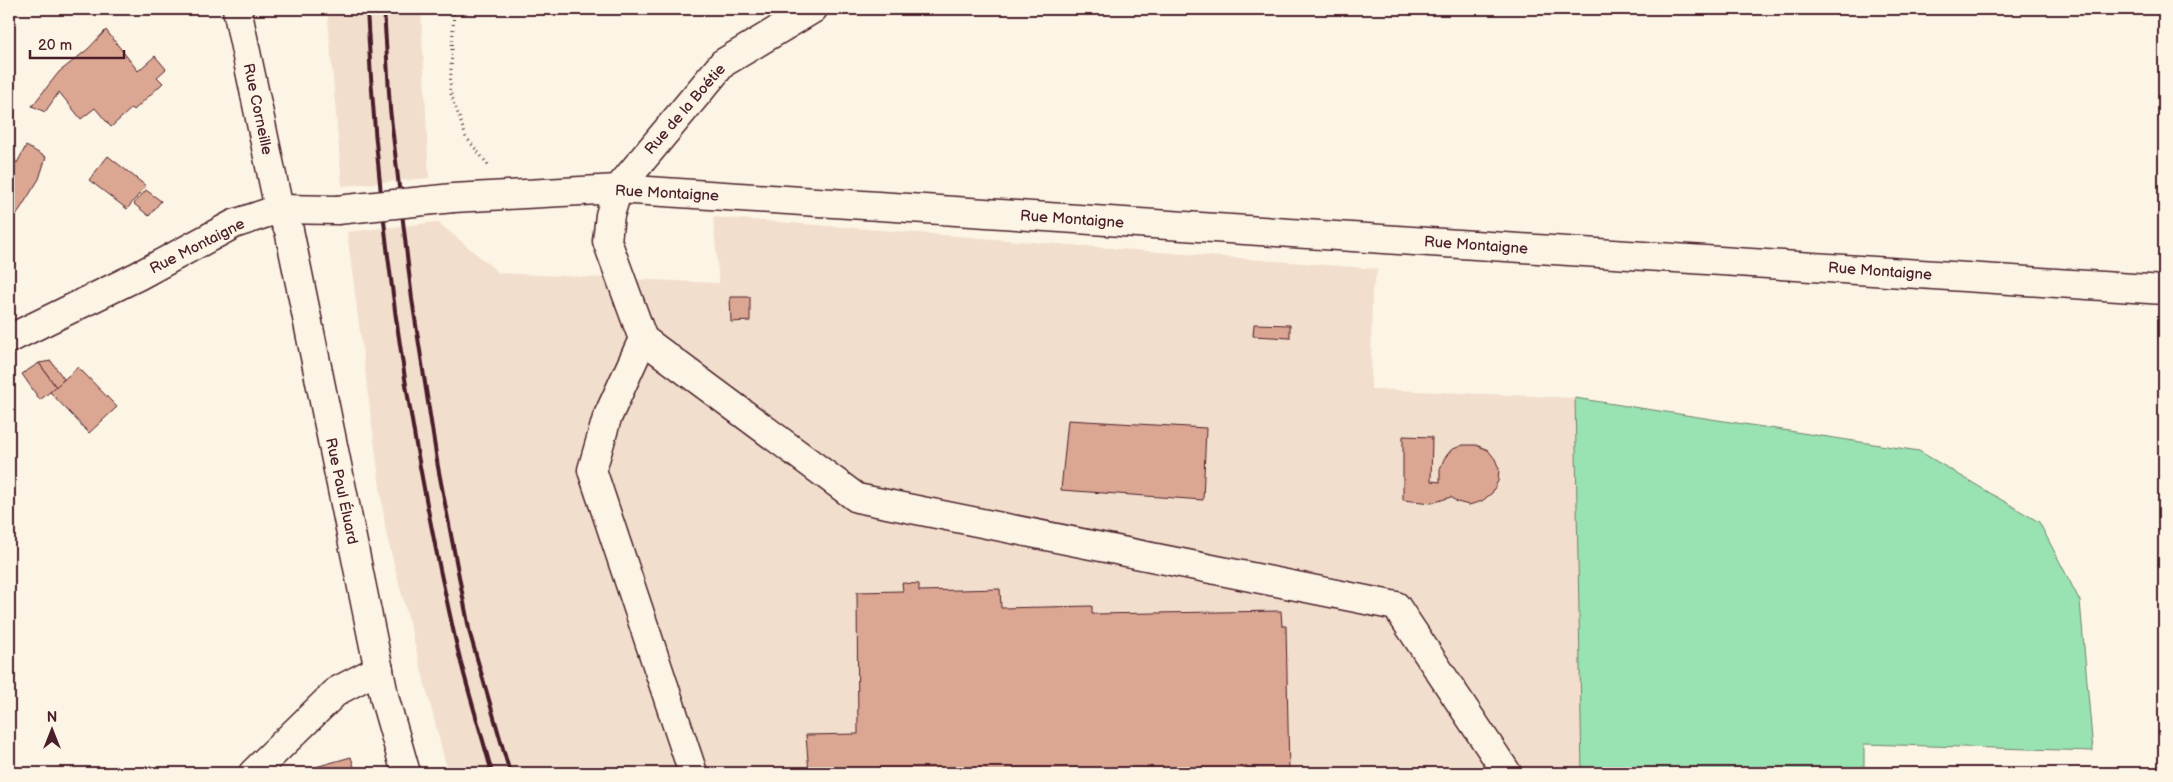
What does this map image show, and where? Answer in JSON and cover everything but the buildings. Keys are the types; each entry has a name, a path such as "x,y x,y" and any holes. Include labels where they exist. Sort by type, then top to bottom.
{"street":[{"name":"Rue Corneille","path":"237,9 279,209"},
{"name":"Rue de la Boétie","path":"618,189 723,63 814,9"},
{"name":"Rue Montaigne","path":"9,339 138,276 234,224 279,209 337,210 453,198 618,189 2164,290"},
{"path":"618,189 610,215 607,241 643,339 856,498 1396,606 1507,773"},
{"name":"Rue Paul Éluard","path":"279,209 289,230 379,669 406,773"},
{"path":"643,339 607,418 592,470 693,773"},
{"path":"253,773 337,691 379,669"}],"path":[{"path":"454,9 450,90 466,137 511,194"}],"shaded area":[{"path":"327,9 421,9 429,178 342,186"},
{"path":"713,217 1378,269 1372,291 1371,389 1575,398 1582,773 448,773 386,533 347,232 438,222 499,273 719,283"}],"green space":[{"path":"1575,398 1919,451 2039,522 2080,601 2093,751 1864,744 1864,773 1582,773"}],"railway":[{"path":"367,9 378,167 397,325 409,404 438,560 455,638 492,773"},
{"path":"384,9 390,109 412,299 438,467 470,634 510,773"}]}
